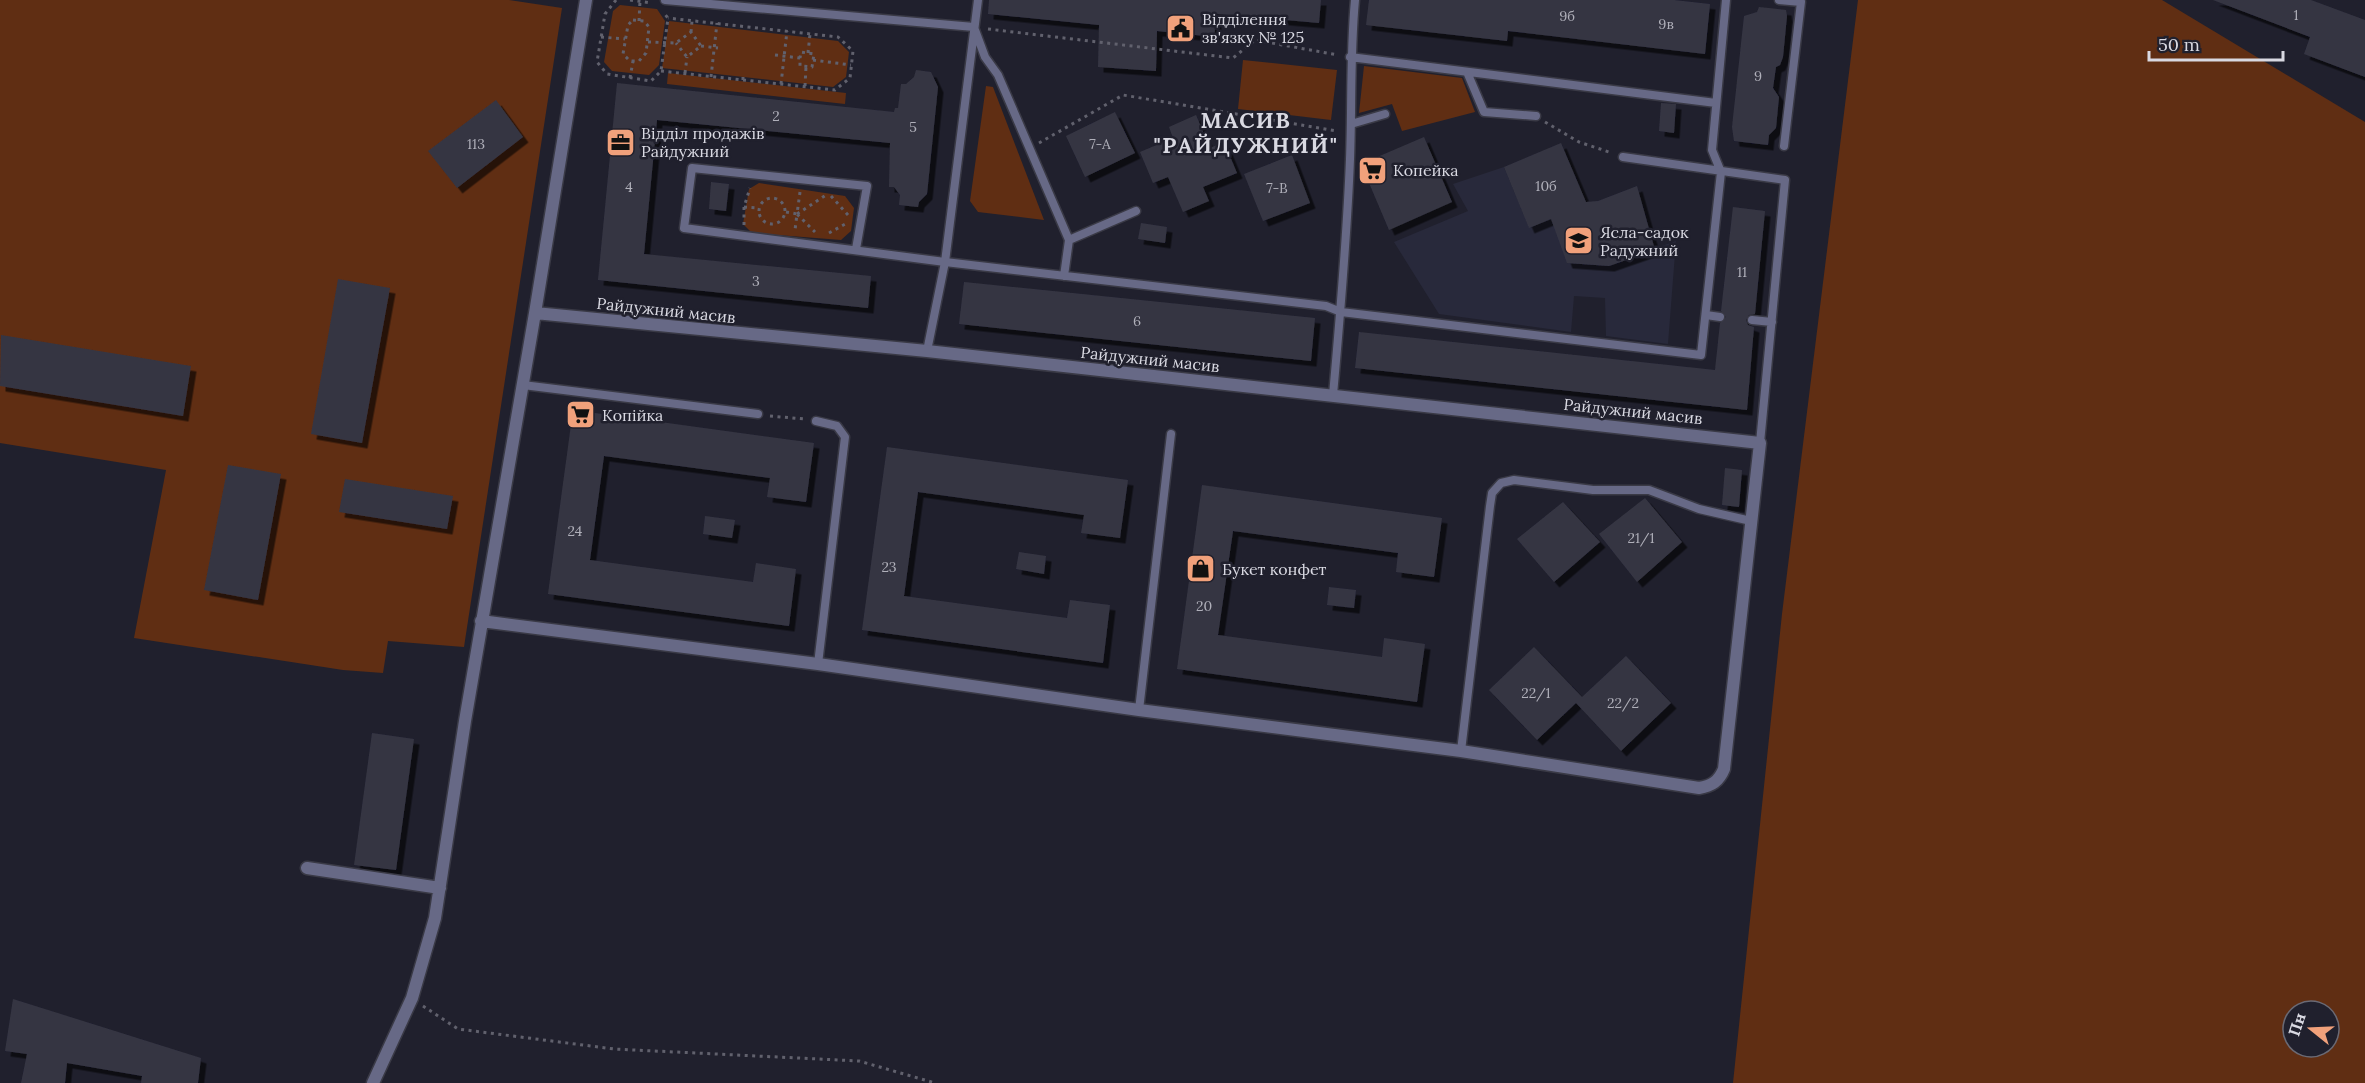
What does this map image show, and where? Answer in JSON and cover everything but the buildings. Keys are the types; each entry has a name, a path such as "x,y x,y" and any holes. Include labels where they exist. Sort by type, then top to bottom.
{"street":[{"path":"373,1083 411,998 435,918 481,621 523,385 586,0"},
{"name":"Райдужний масив","path":"535,314 927,351 1760,443"},
{"path":"481,621 1461,751 1699,788 1710,786 1719,779 1726,759 1760,443"},
{"path":"308,868 440,888"}],"lane":[{"path":"927,351 945,262 978,0"},
{"path":"1333,395 1341,312 1351,128 1350,57 1355,0"},
{"path":"856,249 867,186 692,168 684,228 945,262 1326,306 1341,312 1701,355 1721,172 1712,150 1726,0"},
{"path":"1779,0 1801,2 1784,146"},
{"path":"661,2 974,27"},
{"path":"974,27 985,57 998,75 1069,240 1064,276"},
{"path":"1350,57 1716,103"},
{"path":"1467,72 1484,112 1536,116"},
{"path":"1351,128 1385,114"},
{"path":"1623,157 1785,180 1760,443"},
{"path":"1069,240 1136,211"},
{"path":"1706,315 1720,317"},
{"path":"1752,320 1772,322"},
{"path":"523,385 758,414"},
{"path":"816,420 837,426 845,437 818,664"},
{"path":"1139,710 1171,434"},
{"path":"1461,751 1490,506 1492,493 1501,483 1514,480 1593,490 1649,490 1699,509 1751,521"}],"path":[{"path":"616,0 605,14 597,62 607,74 651,81 662,71 668,18 662,10"},
{"path":"630,0 661,2"},
{"path":"639,21 640,1"},
{"path":"662,71 835,90 850,78 853,51 838,37 668,18"},
{"path":"633,20 644,21 649,27 646,53 639,61 633,61 622,54 625,39 628,25 633,20"},
{"path":"692,21 691,33 701,46 716,48"},
{"path":"711,77 717,23"},
{"path":"749,33 750,27"},
{"path":"974,27 1233,58 1255,40 1350,57"},
{"path":"781,84 787,31"},
{"path":"648,42 676,43 691,33"},
{"path":"808,53 810,34"},
{"path":"601,36 625,39"},
{"path":"676,43 687,57 685,74"},
{"path":"687,57 701,46"},
{"path":"801,52 808,53 814,54 812,67 800,66 801,52"},
{"path":"775,55 800,58"},
{"path":"813,60 851,64"},
{"path":"630,78 633,61"},
{"path":"805,87 806,67"},
{"path":"743,74 743,80"},
{"path":"1029,148 1123,95 1351,128"},
{"path":"1536,116 1579,142 1623,157"},
{"path":"748,229 743,224 744,207 749,189 759,183"},
{"path":"795,236 801,189 810,190"},
{"path":"776,198 777,192"},
{"path":"819,192 837,194"},
{"path":"797,214 828,193"},
{"path":"828,193 852,220"},
{"path":"776,198 784,205 786,212 780,222 771,225 761,219 759,208 765,199 776,198"},
{"path":"744,207 759,208"},
{"path":"786,212 797,214 820,238 852,220"},
{"path":"851,231 854,214"},
{"path":"758,414 816,420"},
{"path":"411,998 458,1029 614,1049 859,1061 935,1083"}],"shaded area":[{"path":"0,0 509,0 562,8 464,647 388,641 383,673 343,670 134,638 166,470 0,443"},
{"path":"1858,0 2162,0 2365,122 2365,1083 1733,1083 1782,614"},
{"path":"620,5 657,9 665,21 659,65 649,75 612,71 604,62 613,11"},
{"path":"669,21 838,41 849,52 846,77 833,87 662,68"},
{"path":"1243,60 1337,70 1331,120 1238,109"},
{"path":"1364,66 1462,78 1475,112 1402,131 1392,104 1359,113"},
{"path":"668,73 846,93 845,104 667,84"},
{"path":"986,86 993,87 1044,220 978,212 970,201"},
{"path":"1504,167 1529,227 1587,205 1608,265 1676,241 1668,344 1606,336 1605,298 1574,296 1571,332 1439,314 1394,242 1468,211 1453,184"},
{"path":"759,183 845,196 854,208 851,231 841,240 752,233 743,224 749,189"}],"place":[{"name":"Відділення зв'язку № 125","path":"1181,28"},
{"name":"Відділ продажів Райдужний","path":"620,142"},
{"name":"Копейка","path":"1372,170"},
{"name":"Ясла-садок Радужний","path":"1579,241"},
{"name":"Копійка","path":"581,415"},
{"name":"Букет конфет","path":"1201,569"}],"district":[{"name":"МАСИВ \"РАЙДУЖНИЙ\"","path":"1246,132"}]}
